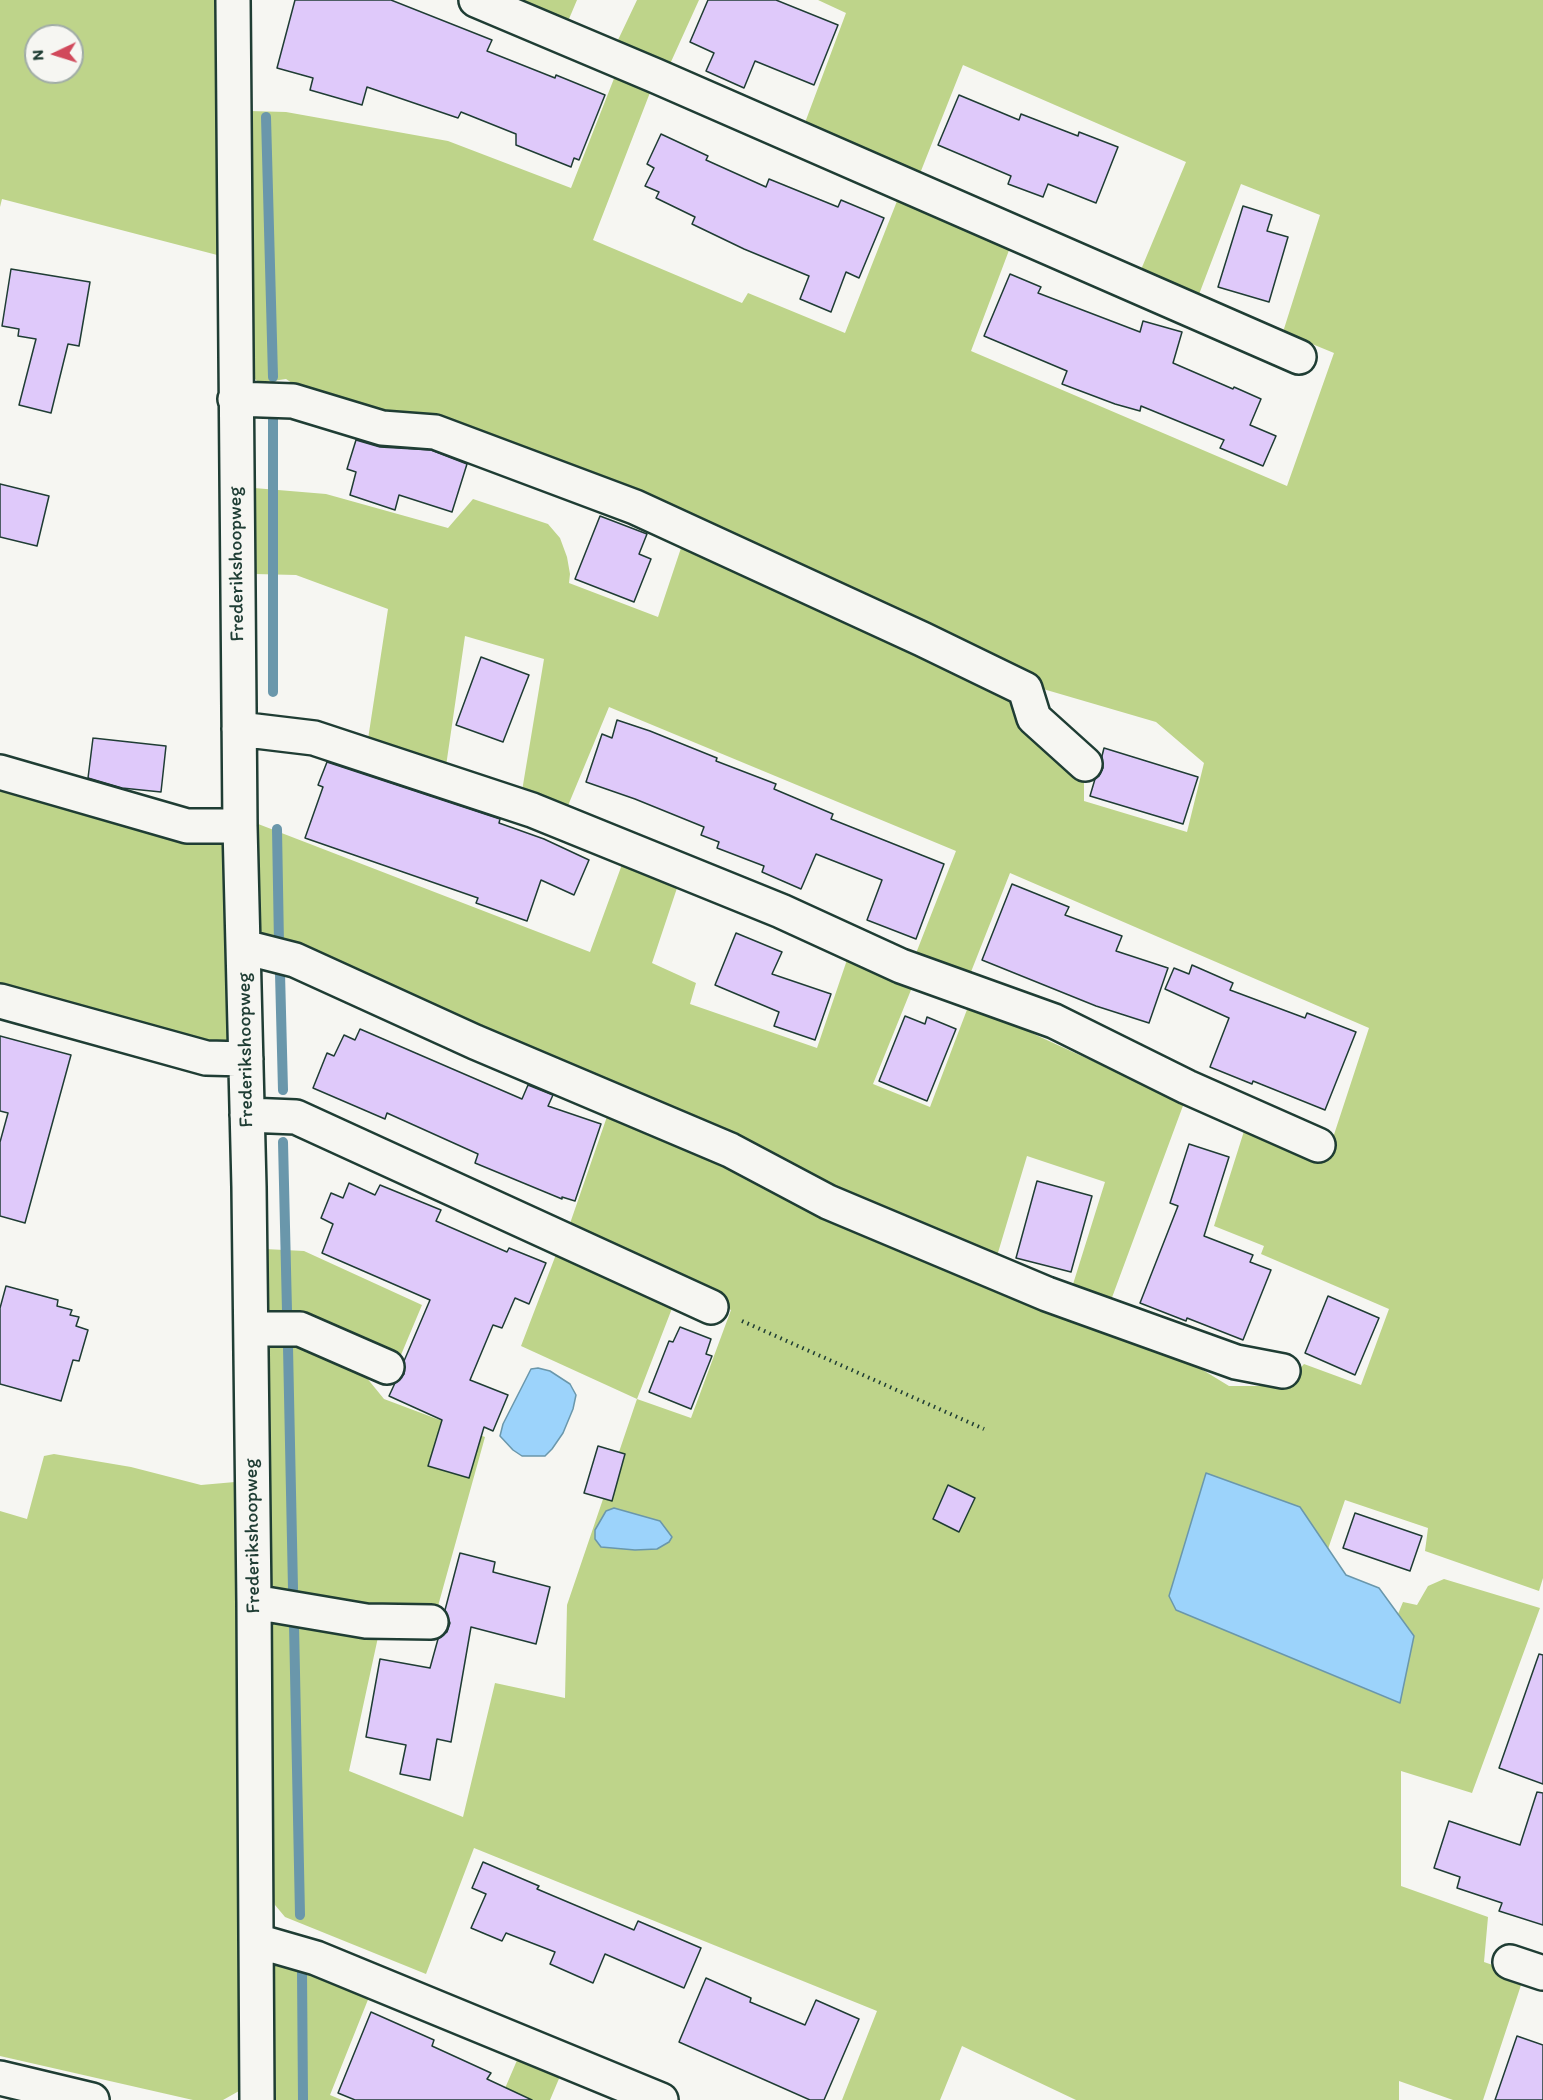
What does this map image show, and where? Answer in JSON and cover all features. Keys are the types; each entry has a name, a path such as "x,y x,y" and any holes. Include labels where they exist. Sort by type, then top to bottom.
{"street":[{"name":"Frederikshoopweg","path":"233,0 240,826 251,1329 257,2100"},
{"path":"476,0 656,76 1299,357"},
{"path":"235,399 293,401 382,428 435,432 635,507 922,639 1024,689 1034,718 1085,764"},
{"path":"239,729 314,738 532,810 780,911 901,966 1054,1021 1187,1087 1318,1144"},
{"path":"0,772 187,826 240,826"},
{"path":"244,948 295,960 475,1042 730,1150 828,1202 1047,1294 1236,1362 1283,1371"},
{"path":"0,1001 206,1058 246,1059"},
{"path":"247,1115 296,1117 711,1307"},
{"path":"251,1329 300,1329 387,1367"},
{"path":"254,1602 366,1621 431,1622"},
{"path":"257,1941 316,1958 662,2100"},
{"path":"1510,1962 1543,1973"},
{"path":"0,2078 92,2100"}],"path":[{"path":"711,1307 984,1429"}],"green space":[{"path":"0,0 218,0 221,256 2,199 0,207"},
{"path":"509,0 577,0 566,26"},
{"path":"637,0 699,0 670,64 618,40"},
{"path":"818,0 1543,0 1543,1578 1539,1591 1425,1551 1428,1528 1345,1500 1328,1549 1300,1507 1206,1473 1170,1596 1176,1610 1399,1703 1414,1636 1398,1614 1403,1602 1417,1605 1428,1586 1444,1579 1540,1608 1472,1793 1401,1771 1401,1886 1488,1917 1484,1962 1524,1976 1483,2100 1453,2100 1399,2081 1399,2100 1076,2100 962,2046 940,2100 842,2100 877,2011 474,1848 426,1974 285,1917 275,1905 271,1893 268,1609 380,1628 349,1771 463,1817 495,1683 565,1698 567,1605 637,1399 691,1418 731,1310 566,1235 611,1105 737,1160 843,1216 1005,1286 1152,1339 1229,1386 1284,1386 1304,1364 1361,1385 1389,1309 1261,1254 1264,1246 1214,1226 1245,1128 1325,1162 1369,1028 1010,873 967,982 913,961 956,851 609,707 567,808 522,791 544,659 465,636 446,766 368,739 388,609 296,575 255,574 254,488 326,494 448,528 473,499 548,524 560,538 567,557 569,583 658,617 685,536 922,644 1021,693 1030,722 1084,771 1084,801 1187,832 1204,763 1156,722 1026,684 925,634 637,502 469,440 468,431 316,399 286,379 259,383 251,375 250,111 286,112 448,141 571,188 615,76 651,90 593,240 742,303 748,293 845,333 899,196 1011,245 971,351 1287,486 1334,353 1283,332 1320,215 1241,184 1198,297 1140,272 1186,162 963,65 917,181 803,128 846,13"},
{"path":"0,778 216,835 224,844 229,856 229,1046 0,993"},
{"path":"253,822 590,952 624,859 679,882 652,963 696,983 690,1004 817,1048 849,954 913,985 873,1084 930,1107 968,1007 1012,1024 1184,1103 1107,1311 1069,1297 1105,1182 1027,1156 994,1266 259,939"},
{"path":"560,1244 676,1298 637,1399 521,1346"},
{"path":"265,1249 304,1251 422,1305 398,1362 308,1314 265,1313"},
{"path":"265,1338 297,1340 353,1361 384,1399 485,1437 438,1606 371,1614 266,1589"},
{"path":"54,1454 131,1467 201,1485 235,1482 241,2082 239,2091 223,2100 193,2100 0,2056 0,1511 27,1519 44,1456"},
{"path":"270,1956 375,1982 330,2095 342,2100 271,2100"},
{"path":"524,2044 566,2062 550,2100 500,2100"}],"water":[{"path":"531,1369 550,1371 570,1384 576,1395 563,1433 552,1449 545,1456 522,1456 500,1436 503,1424"},
{"path":"1206,1473 1300,1507 1346,1575 1379,1588 1414,1636 1400,1703 1176,1610 1169,1596"},
{"path":"614,1508 660,1521 672,1537 669,1542 657,1549 601,1547 595,1539 595,1530 606,1511"}],"building":[{"path":"295,0 391,0 492,40 487,51 605,95 579,160 574,158 571,167 516,145 516,134 461,112 458,118 367,87 362,105 310,90 313,78 277,68"},
{"path":"708,0 776,0 838,25 814,85 755,61 744,88 706,71 714,53 690,42"},
{"path":"959,95 1019,120 1021,114 1078,136 1079,132 1118,147 1096,203 1048,184 1043,197 1008,184 1011,176 938,145"},
{"path":"661,134 708,156 706,160 766,187 769,179 838,207 841,200 884,218 859,278 846,272 831,312 800,299 809,276 692,224 695,217 656,198 659,192 645,186 654,168 647,164"},
{"path":"1243,206 1272,215 1267,231 1288,237 1269,302 1218,287"},
{"path":"11,269 90,282 79,346 68,344 51,413 19,405 36,339 18,336 19,329 2,326"},
{"path":"1010,274 1041,287 1038,293 1140,332 1143,321 1182,332 1173,363 1261,399 1250,425 1276,436 1263,466 1220,448 1224,440 1141,406 1140,411 1062,384 1067,371 984,336"},
{"path":"356,440 380,447 431,450 467,464 452,512 399,495 395,510 350,495 356,472 347,469"},
{"path":"0,484 49,496 37,546 0,537"},
{"path":"600,516 647,534 639,554 651,559 634,602 575,579"},
{"path":"481,657 529,675 503,742 456,725"},
{"path":"617,720 717,758 716,761 776,784 774,789 833,814 831,819 944,864 916,939 867,920 882,880 816,854 801,889 762,872 764,866 717,848 719,842 701,835 704,827 586,782 602,734 612,738"},
{"path":"93,738 166,746 161,792 122,788 88,778"},
{"path":"1104,748 1198,777 1183,824 1090,796 1095,779 1103,768"},
{"path":"327,762 500,819 499,823 544,839 589,860 574,895 541,880 527,921 476,903 478,898 305,838 323,787 318,785"},
{"path":"1012,884 1069,907 1065,915 1122,936 1116,951 1168,968 1149,1023 1096,1006 982,960"},
{"path":"736,933 782,952 772,974 831,994 815,1040 774,1026 779,1012 715,985"},
{"path":"1192,965 1233,983 1230,990 1305,1018 1307,1013 1356,1032 1325,1110 1253,1081 1252,1084 1210,1067 1229,1018 1165,989 1174,968 1189,974"},
{"path":"905,1016 925,1024 927,1017 956,1029 927,1101 879,1081"},
{"path":"360,1029 522,1099 528,1085 553,1095 548,1106 601,1124 575,1201 562,1197 562,1199 475,1163 478,1154 387,1113 385,1119 313,1088 327,1053 334,1056 344,1035 355,1040"},
{"path":"0,1036 71,1055 25,1223 0,1216 0,1142 8,1113 0,1111"},
{"path":"1189,1144 1229,1157 1204,1236 1253,1255 1250,1262 1271,1270 1243,1340 1140,1303 1178,1206 1170,1203"},
{"path":"1037,1181 1092,1196 1071,1272 1016,1258"},
{"path":"349,1183 375,1195 380,1185 441,1210 436,1221 507,1252 509,1248 546,1263 529,1304 515,1298 502,1328 493,1325 470,1380 508,1395 493,1431 484,1427 469,1478 428,1466 442,1420 389,1396 395,1383 404,1374 404,1361 430,1300 322,1253 333,1224 321,1218 331,1193 343,1198"},
{"path":"6,1286 58,1300 57,1306 72,1310 70,1315 79,1317 76,1326 88,1330 79,1361 73,1360 61,1401 0,1384 0,1308"},
{"path":"1328,1296 1379,1318 1355,1375 1305,1353"},
{"path":"680,1327 711,1339 706,1354 712,1356 691,1409 649,1392 669,1341 673,1342"},
{"path":"598,1446 625,1454 612,1501 584,1493"},
{"path":"948,1485 975,1498 959,1532 933,1519"},
{"path":"1355,1513 1422,1536 1410,1571 1343,1548"},
{"path":"460,1553 495,1562 493,1572 550,1587 536,1644 471,1627 451,1742 437,1739 430,1780 400,1774 406,1745 366,1737 380,1659 430,1668 438,1639 447,1632 450,1623 445,1610"},
{"path":"1539,1654 1543,1655 1543,1784 1499,1768"},
{"path":"1537,1792 1543,1793 1543,1925 1499,1911 1502,1903 1457,1888 1460,1877 1434,1868 1449,1821 1520,1845"},
{"path":"483,1862 539,1886 537,1889 634,1930 638,1921 701,1948 684,1988 605,1954 593,1983 550,1964 555,1952 506,1933 502,1941 471,1928 486,1894 472,1888"},
{"path":"706,1978 751,1998 750,2002 805,2025 816,2000 859,2019 824,2100 810,2100 679,2042"},
{"path":"371,2012 434,2040 432,2046 491,2073 487,2079 532,2100 355,2100 338,2093"},
{"path":"1517,2036 1543,2045 1543,2100 1495,2100"}],"waterway":[{"path":"266,117 273,377"},
{"path":"273,411 273,692"},
{"path":"277,829 279,944"},
{"path":"280,973 283,1090"},
{"path":"283,1142 287,1311"},
{"path":"288,1347 293,1589"},
{"path":"294,1624 300,1915"},
{"path":"302,1971 303,2100"}]}
